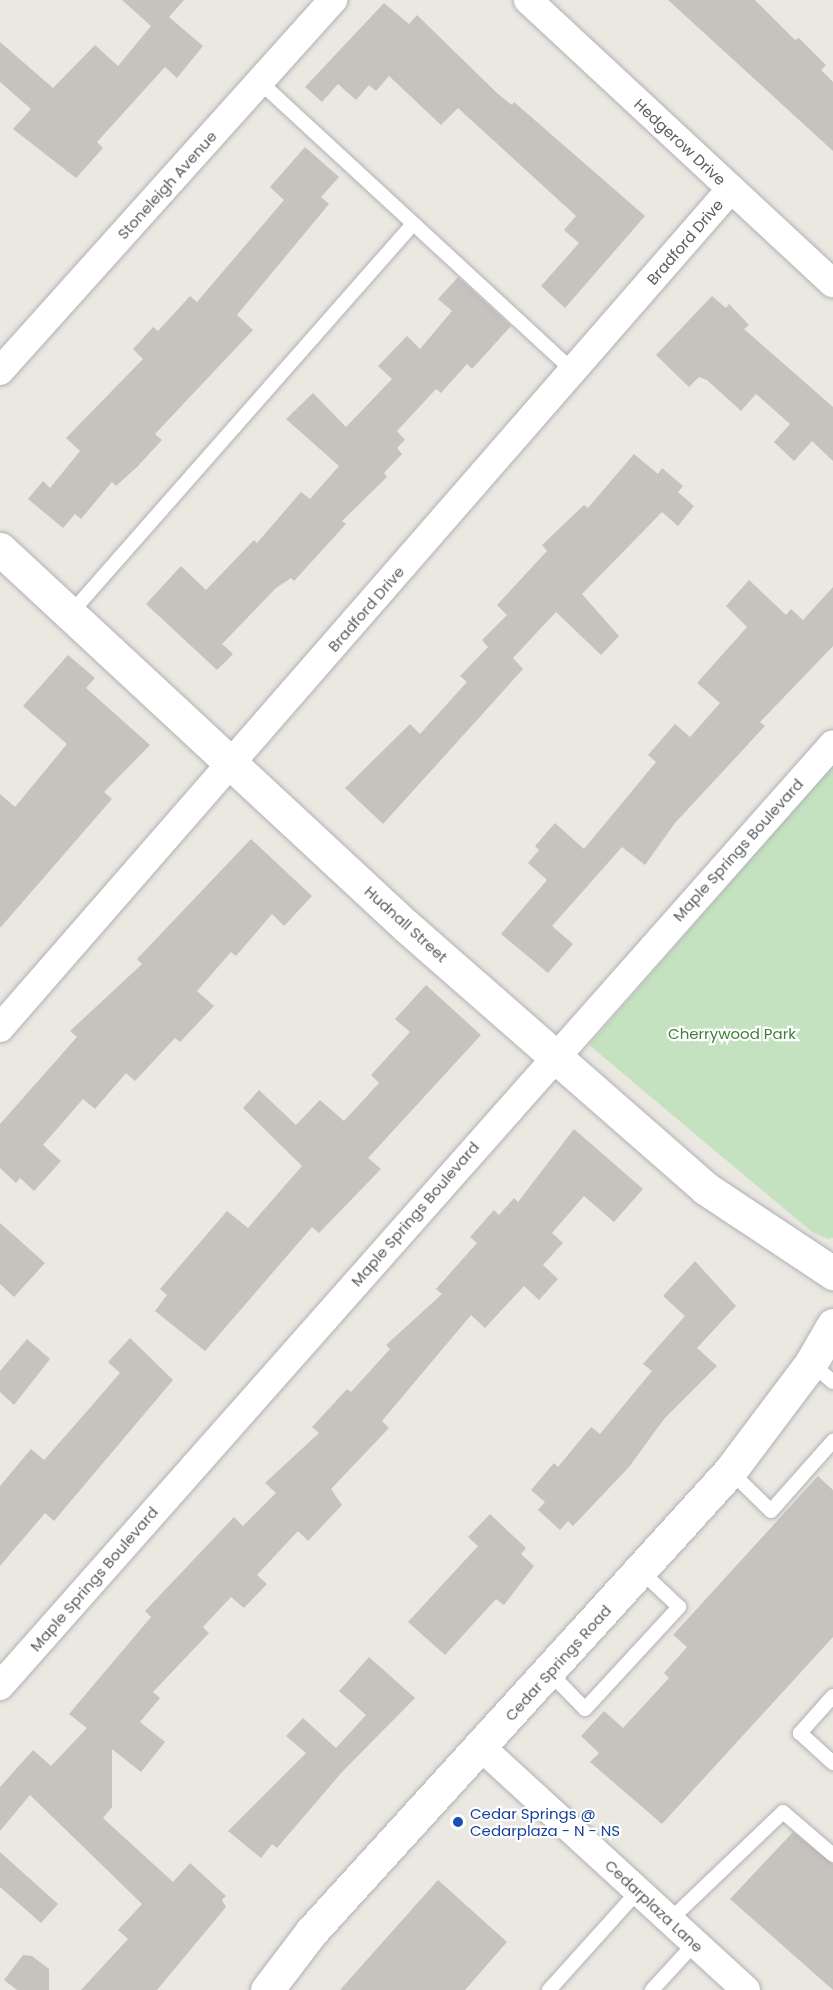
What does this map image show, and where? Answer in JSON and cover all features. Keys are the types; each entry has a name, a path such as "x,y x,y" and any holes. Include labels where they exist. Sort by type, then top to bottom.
{"street":[{"name":"Stoneleigh Avenue","path":"0,371 333,0"},
{"name":"Hedgerow Drive","path":"528,0 833,283"},
{"name":"Bradford Drive","path":"0,1028 731,189"},
{"name":"Hudnall Street","path":"0,549 231,765 705,1188 833,1273"},
{"name":"Maple Springs Boulevard","path":"0,1686 555,1054 833,744"},
{"name":"Cedar Springs Road","path":"267,1990 312,1931 482,1748 640,1570 822,1373 833,1325"},
{"name":"Cedarplaza Lane","path":"482,1748 746,1990"}],"lane":[{"path":"260,82 573,371"},
{"path":"70,614 414,224"},
{"path":"730,1471 771,1511 833,1441"},
{"path":"549,1673 585,1709 679,1607 640,1570"},
{"path":"833,1696 800,1732 833,1763"},
{"path":"670,1920 783,1812 833,1855"},
{"path":"549,1990 638,1891"},
{"path":"652,1990 695,1943"}],"green space":[{"name":"Cherrywood Park","path":"833,765 833,1238 828,1239 812,1232 589,1045"}],"building":[{"path":"122,0 184,0 169,17 203,46 177,78 165,67 97,142 103,148 76,178 13,129 31,109 0,82 0,42 53,88 95,45 118,66 151,26"},
{"path":"668,0 755,0 795,40 799,38 826,65 821,70 833,82 833,151"},
{"path":"384,3 409,24 417,15 498,94 512,105 514,102 645,216 565,308 541,286 579,243 564,230 576,216 458,108 441,125 389,76 376,91 369,85 356,100 338,84 322,102 305,87"},
{"path":"305,147 339,177 321,197 329,204 237,315 253,330 155,434 162,440 137,467 116,486 112,482 81,519 75,514 63,528 28,499 43,481 50,488 80,451 66,438 143,359 133,349 153,327 158,331 190,296 197,302 284,200 270,187"},
{"path":"458,277 511,326 472,369 467,364 441,393 436,389 397,431 405,440 397,448 402,454 384,473 387,477 342,521 346,524 294,581 291,578 276,588 222,644 233,654 217,670 146,604 181,566 206,590 254,540 257,543 301,492 310,499 339,466 286,419 313,393 346,427 392,379 378,366 407,336 420,349 452,311 438,299"},
{"path":"712,296 726,308 729,304 749,325 744,329 833,407 833,461 812,441 794,461 774,442 790,424 756,394 741,411 707,380 699,377 689,387 656,355"},
{"path":"634,454 658,474 662,468 683,486 678,492 694,506 678,526 662,512 582,594 619,636 601,655 556,612 513,658 523,669 383,824 345,788 410,724 420,734 467,682 460,676 488,647 482,640 507,615 497,605 547,551 542,545 584,505 588,508"},
{"path":"749,580 786,615 791,609 803,620 833,587 833,646 760,722 765,726 675,823 645,865 622,847 552,926 573,944 548,973 501,934 547,880 528,863 539,850 535,846 555,823 584,849 656,762 648,755 675,724 690,737 720,703 697,683 747,627 726,606"},
{"path":"68,655 95,678 86,688 150,745 104,792 112,799 0,928 0,794 15,807 67,744 23,706"},
{"path":"251,839 312,896 284,926 272,914 236,956 231,952 197,991 214,1006 180,1042 175,1038 135,1081 126,1073 95,1109 83,1099 43,1145 61,1161 34,1191 20,1178 16,1183 0,1168 0,1124 77,1037 70,1031 142,964 137,959"},
{"path":"426,985 481,1035 368,1158 381,1169 319,1233 312,1227 205,1351 155,1311 167,1295 160,1289 227,1211 248,1228 302,1166 243,1108 259,1090 296,1125 320,1100 344,1121 379,1083 371,1075 410,1032 395,1019"},
{"path":"574,1129 643,1189 614,1222 584,1196 552,1233 563,1243 543,1265 558,1279 539,1300 524,1286 485,1328 471,1315 382,1421 389,1428 331,1489 342,1505 308,1541 298,1531 257,1575 267,1584 244,1608 231,1597 203,1627 209,1633 153,1692 160,1698 140,1722 165,1742 141,1772 112,1749 112,1807 103,1818 173,1882 190,1863 226,1896 222,1900 226,1907 157,1990 81,1990 128,1939 118,1930 142,1904 30,1795 0,1831 0,1787 33,1750 51,1766 87,1728 69,1714 151,1617 145,1611 234,1517 243,1526 276,1493 265,1483 319,1433 312,1427 347,1389 351,1392 390,1349 386,1345 442,1294 436,1289 477,1243 470,1237 494,1210 499,1215 514,1198 518,1202"},
{"path":"0,1223 45,1263 14,1297 0,1284"},
{"path":"695,1261 736,1306 697,1348 717,1366 664,1419 629,1467 573,1526 568,1521 560,1530 538,1510 545,1502 531,1490 554,1463 558,1467 591,1427 600,1434 652,1371 643,1364 685,1316 663,1296"},
{"path":"130,1338 173,1380 54,1521 45,1513 0,1566 0,1486 31,1449 44,1460 88,1410 120,1373 108,1362"},
{"path":"27,1339 50,1359 14,1405 0,1392 0,1371"},
{"path":"818,1476 833,1490 833,1637 662,1824 590,1762 599,1753 581,1736 604,1711 623,1728 669,1678 664,1673 687,1647 673,1635"},
{"path":"490,1514 526,1548 521,1554 534,1566 504,1605 496,1599 445,1655 408,1622 478,1546 468,1537"},
{"path":"369,1657 415,1698 342,1772 277,1848 272,1844 261,1858 228,1831 306,1753 286,1736 303,1718 336,1748 366,1715 339,1691"},
{"path":"793,1832 833,1864 833,1990 730,1899"},
{"path":"0,1852 58,1904 41,1923 0,1887"},
{"path":"438,1880 507,1942 465,1990 340,1990"},
{"path":"23,1955 32,1956 49,1969 49,1990 17,1990 4,1980"}],"place":[{"name":"Cedar Springs @ Cedarplaza - N - NS","path":"458,1822"}]}
